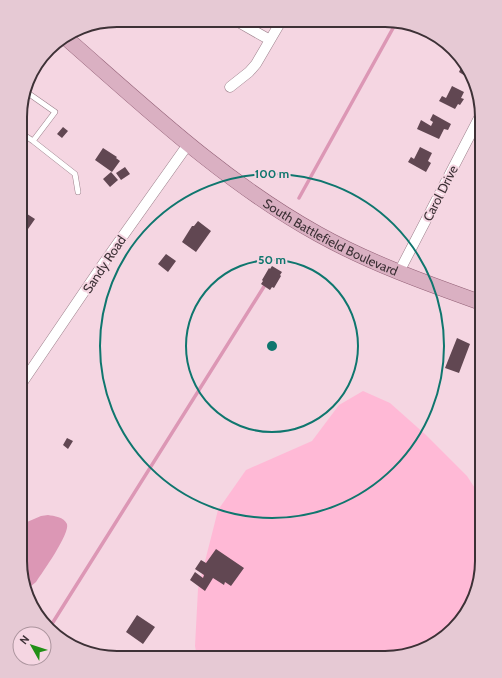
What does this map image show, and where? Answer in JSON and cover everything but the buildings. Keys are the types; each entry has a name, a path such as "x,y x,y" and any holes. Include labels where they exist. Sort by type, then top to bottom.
{"main road":[{"name":"South Battlefield Boulevard","path":"69,41 237,182 292,219 345,249 399,272 475,300"}],"street":[{"path":"247,27 270,40"},
{"path":"230,87 249,72 256,64 277,27"},
{"name":"Carol Drive","path":"399,272 475,126"},
{"name":"Sandy Road","path":"27,376 103,264 189,143"}],"lane":[{"path":"30,94 54,112 33,141"},
{"path":"27,137 75,174 78,192"}],"shaded area":[{"path":"363,391 390,403 426,435 467,476 475,488 475,567 466,601 453,620 444,629 425,642 409,648 385,651 196,651 198,589 218,510 246,470 312,441 339,405"},
{"path":"48,515 59,517 66,522 67,529 55,553 36,582 31,586 27,567 27,522 41,516"}],"waterway":[{"path":"299,198 393,28"},
{"path":"52,623 265,285"}]}
